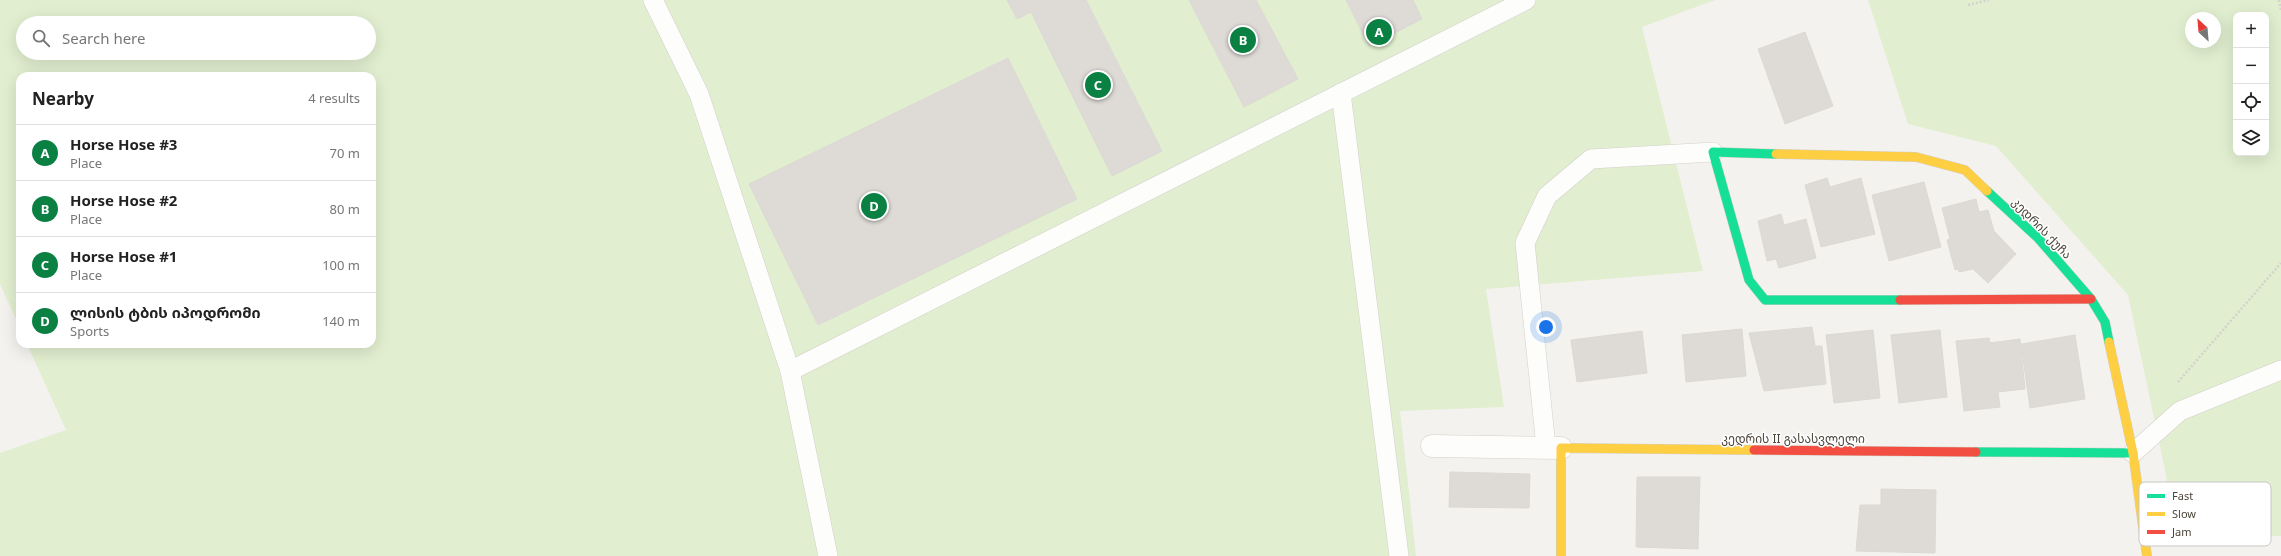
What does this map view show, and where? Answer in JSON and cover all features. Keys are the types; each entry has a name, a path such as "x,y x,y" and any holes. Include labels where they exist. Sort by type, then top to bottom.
{"street":[{"name":"კედრის ქუჩა","path":"1713,152 1916,157 1965,170 2038,238 2091,299 2105,322 2133,453 2139,497"},
{"path":"1713,152 1749,280 1765,300 2091,299"},
{"path":"1432,446 1553,448 1561,556"},
{"name":"კედრის II გასასვლელი","path":"1553,448 2133,453"},
{"name":"კედრის ქუჩა","path":"2146,546 2147,556"}],"lane":[{"path":"653,0 699,94 790,371 828,556"},
{"path":"790,371 1526,0"},
{"path":"1341,94 1400,556"},
{"path":"1553,448 1525,243 1547,196 1591,159 1713,152"},
{"path":"2133,453 2180,411 2281,370"}],"path":[{"path":"1968,5 1989,0"},
{"path":"2279,0 2281,10"},
{"path":"2172,388 2281,263"}],"green space":[{"path":"0,0 1715,0 1642,27 1703,271 1486,289 1504,407 1400,411 1416,556 0,556 0,453 66,430 29,348 376,348 376,72 16,72 16,319 0,284"},
{"path":"1868,0 2281,0 2281,536 2271,536 2271,482 2167,482 2128,295 1996,146 1908,124"}],"building":[{"path":"1007,0 1086,0 1162,151 1112,176 1031,12 1017,19"},
{"path":"1189,0 1256,0 1298,79 1244,107"},
{"path":"1346,0 1413,0 1422,19 1369,46"},
{"path":"1805,32 1833,106 1785,124 1758,49"},
{"path":"1008,58 1077,199 818,325 749,184"},
{"path":"1827,178 1830,187 1861,178 1875,234 1821,247 1805,185"},
{"path":"1924,182 1941,247 1889,261 1872,195"},
{"path":"1976,199 1979,212 1988,210 1994,231 2016,254 1988,283 1973,269 1959,272 1958,269 1955,270 1947,240 1950,239 1942,208"},
{"path":"1781,214 1784,225 1806,219 1816,258 1779,268 1776,259 1767,261 1758,221"},
{"path":"1812,327 1815,346 1822,346 1826,384 1764,391 1749,333"},
{"path":"1742,329 1746,376 1686,382 1682,335"},
{"path":"1873,330 1880,398 1834,403 1826,335"},
{"path":"1940,330 1947,397 1899,403 1891,335"},
{"path":"1642,331 1647,373 1577,382 1571,340"},
{"path":"2075,335 2085,399 2030,408 2021,344"},
{"path":"1989,338 1990,343 2020,339 2025,389 1998,392 2000,407 1964,411 1956,341"},
{"path":"1450,472 1530,474 1529,508 1449,507"},
{"path":"1637,477 1700,477 1698,549 1636,547"},
{"path":"1881,489 1936,490 1935,553 1856,551 1860,505 1881,505"}],"traffic: fast":[{"path":"1776,154 1713,152 1749,280 1765,300 1900,300"},
{"path":"1987,191 2038,238 2091,299 2105,322 2109,342"},
{"path":"1976,452 2133,453"}],"traffic: slow":[{"path":"1776,154 1916,157 1965,170 1987,191"},
{"path":"2109,342 2133,453 2139,497"},
{"path":"1561,556 1561,448 1754,450"},
{"path":"2146,546 2147,556"}],"traffic: jam":[{"path":"1900,300 2091,299"},
{"path":"1754,450 1976,452"}],"place":[{"name":"Horse Hose #3","path":"1379,32"},
{"name":"Horse Hose #2","path":"1243,40"},
{"name":"Horse Hose #1","path":"1098,85"},
{"name":"ლისის ტბის იპოდრომი","path":"874,206"}]}
